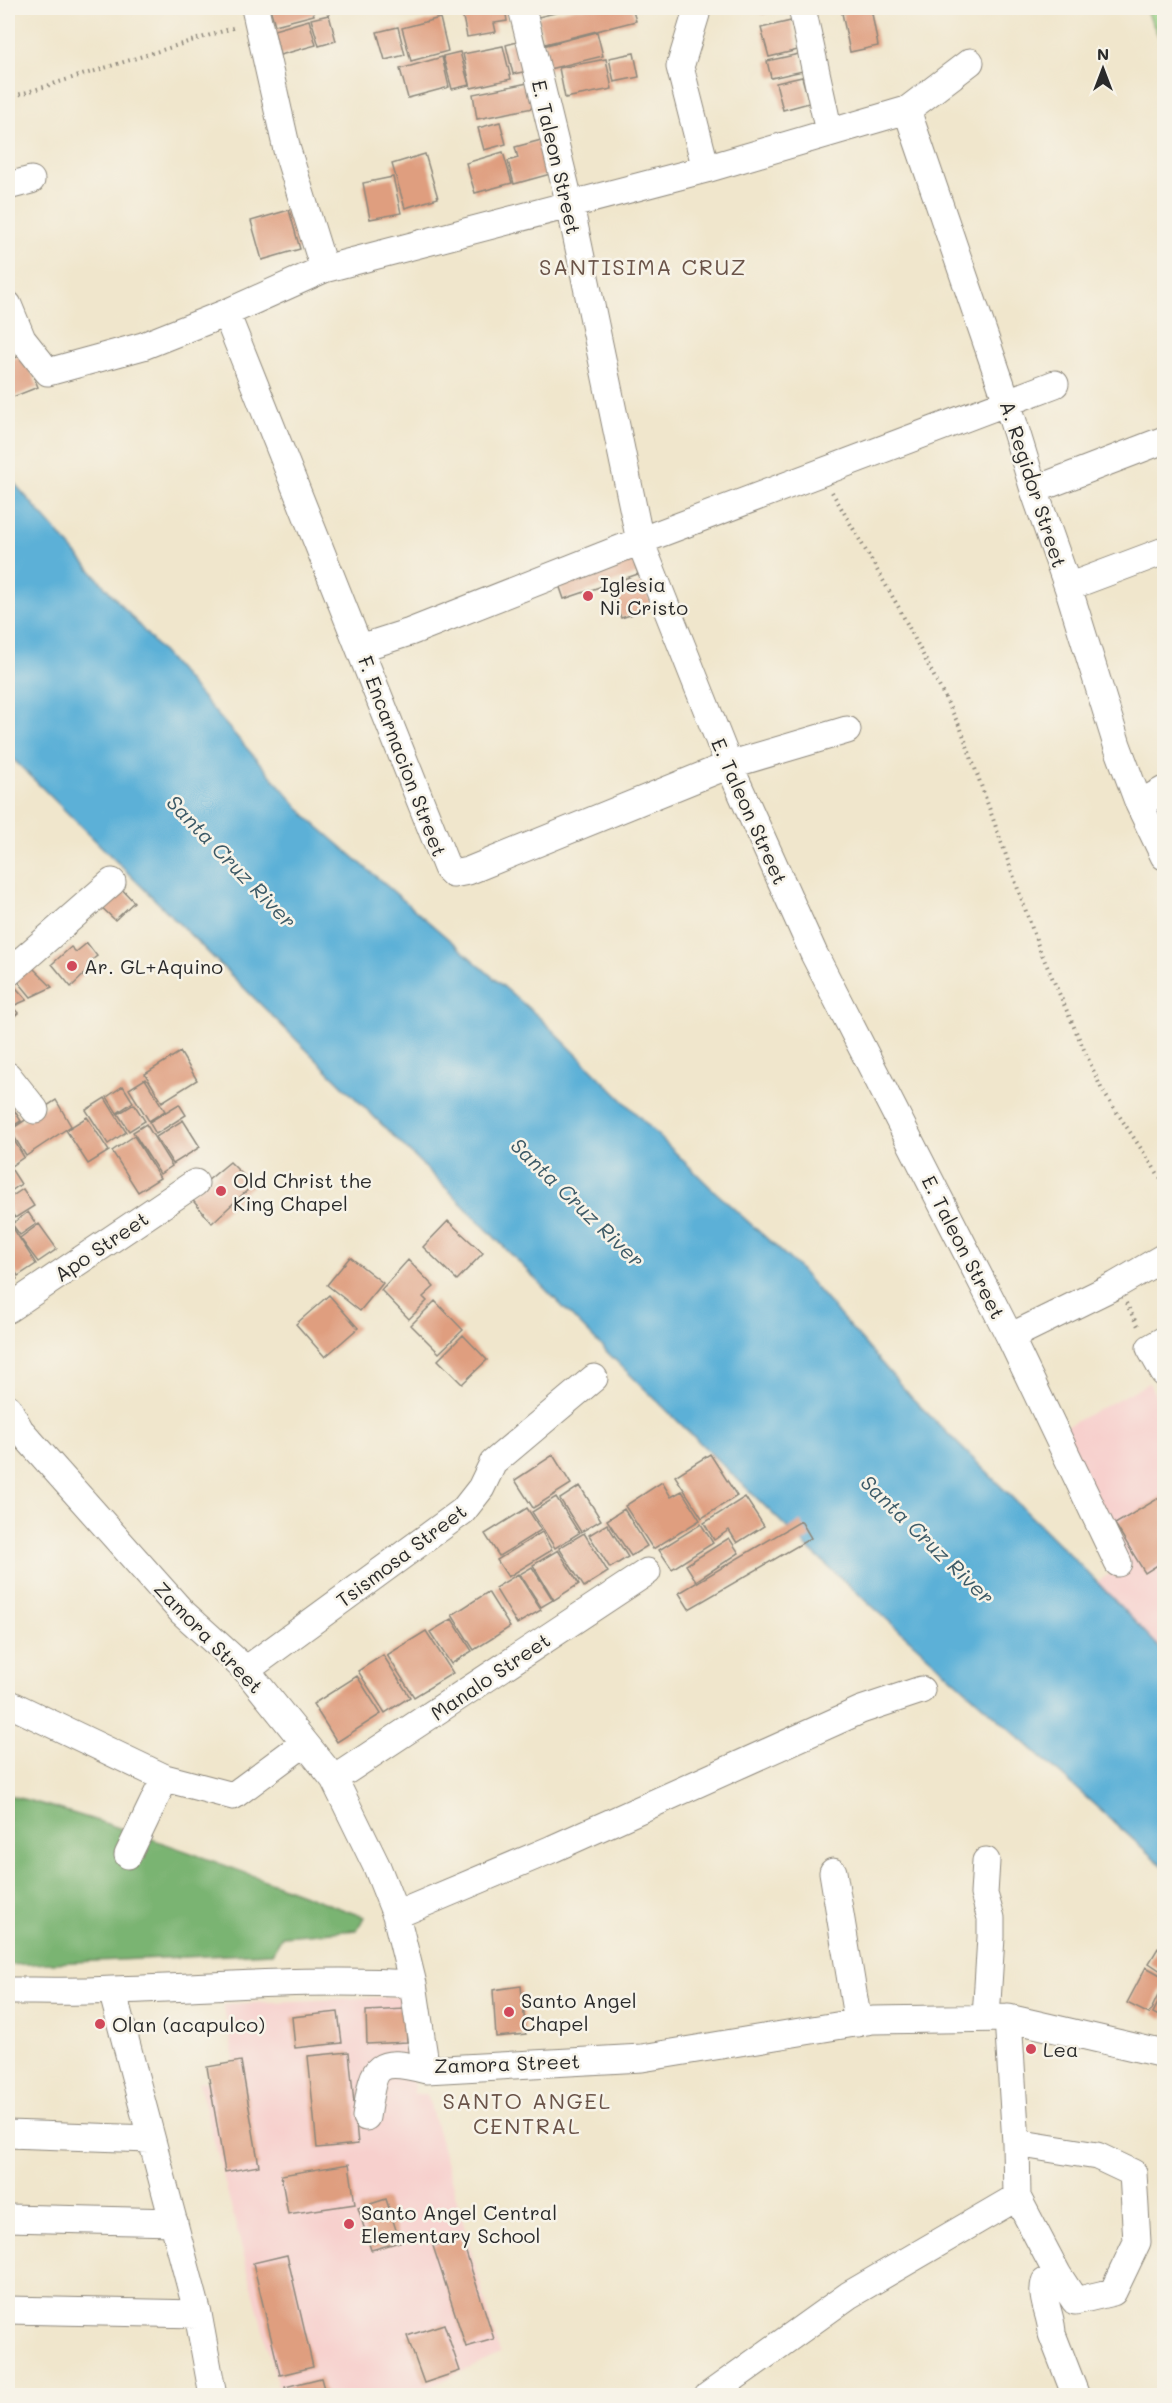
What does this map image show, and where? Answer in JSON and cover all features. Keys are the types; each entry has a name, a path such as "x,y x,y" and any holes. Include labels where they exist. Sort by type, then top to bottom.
{"street":[{"name":"E. Taleon Street","path":"522,8 570,205 640,541 729,765 814,954 1010,1337 1118,1563"},
{"path":"694,8 696,14 680,67 706,169"},
{"path":"802,8 830,132"},
{"path":"257,14 287,150 324,268"},
{"path":"8,305 21,339 48,372 143,346 226,313 324,268 706,169 907,110 970,63"},
{"name":"A. Regidor Street","path":"907,110 1007,402 1117,745 1139,804 1164,856"},
{"name":"F. Encarnacion Street","path":"226,313 447,868 453,874 468,871 729,765 847,730"},
{"path":"360,648 410,632 640,541 1055,384"},
{"path":"1034,490 1164,440"},
{"path":"1068,587 1164,551"},
{"path":"1139,804 1164,790"},
{"path":"8,973 112,882"},
{"path":"8,1076 35,1110"},
{"name":"Apo Street","path":"8,1309 195,1183"},
{"path":"1010,1337 1116,1285 1164,1257"},
{"path":"1157,1344 1164,1373"},
{"name":"Tsismosa Street","path":"246,1670 463,1511 481,1488 492,1463 594,1378"},
{"name":"Zamora Street","path":"8,1408 20,1430 182,1612 246,1670 303,1744 334,1779 377,1867 396,1915 413,1984 426,2070 642,2058 873,2020 997,2018 1164,2054"},
{"name":"Manalo Street","path":"334,1779 647,1572"},
{"path":"396,1915 552,1849 861,1710 921,1690"},
{"path":"8,1703 165,1778 233,1796 303,1744"},
{"path":"128,1855 165,1778"},
{"path":"986,1861 984,1894 991,1918 997,2018 1017,2143 1017,2197 1058,2276 1075,2301 1113,2292 1137,2241 1133,2173 1097,2156 1017,2143"},
{"path":"833,1872 858,2023"},
{"path":"8,1991 112,1990 226,1984 374,1981 413,1984"},
{"path":"112,1990 198,2314 213,2396"},
{"path":"366,2117 373,2075 381,2067 402,2064 426,2070"},
{"path":"8,2134 150,2139"},
{"path":"714,2394 849,2295 1017,2197"},
{"path":"8,2218 174,2222"},
{"path":"1058,2276 1045,2282 1042,2291 1052,2325 1052,2334 1076,2396"},
{"path":"8,2310 198,2314"}],"path":[{"path":"8,99 257,14"},
{"path":"822,473 899,608 961,729 1039,948 1102,1090 1164,1183"},
{"path":"1116,1285 1157,1344"}],"shaded area":[{"path":"1149,1383 1164,1412 1164,1652 1097,1582 1114,1571 1063,1428"},
{"name":"Santo Angel Central Elementary School","path":"409,1996 414,2094 427,2094 500,2354 412,2395 280,2395 199,2083 237,2074 223,2004"}],"green space":[{"path":"1147,8 1164,8 1164,47 1149,16"},
{"path":"8,1795 143,1836 364,1917 357,1930 282,1936 272,1953 8,1965"}],"water":[{"name":"Santa Cruz River","path":"8,476 308,818 540,1018 711,1188 796,1265 912,1398 1164,1652 1164,1867 814,1554 609,1354 457,1199 8,754"}],"building":[{"path":"270,8 312,8 314,15 275,25"},
{"path":"461,8 505,8 507,21 494,23 496,32 467,37"},
{"path":"576,8 632,8 636,21 545,44 538,17"},
{"path":"760,8 789,8 789,9 761,14"},
{"path":"871,8 878,46 850,52 842,13"},
{"path":"329,15 336,41 319,46 311,19"},
{"path":"440,18 448,51 411,61 402,28"},
{"path":"309,20 316,45 280,55 274,30"},
{"path":"791,21 798,50 769,57 761,28"},
{"path":"398,27 405,55 385,60 377,32"},
{"path":"597,32 603,56 549,69 543,46"},
{"path":"521,41 528,71 513,74 506,45"},
{"path":"503,46 511,79 471,88 463,54"},
{"path":"460,52 469,85 452,89 443,56"},
{"path":"634,53 639,77 614,82 609,58"},
{"path":"799,54 803,71 771,78 767,61"},
{"path":"442,57 449,87 408,98 400,69"},
{"path":"606,59 612,89 565,98 559,68"},
{"path":"802,77 809,103 783,110 776,83"},
{"path":"528,83 533,108 477,119 473,94"},
{"path":"500,122 506,144 484,150 478,128"},
{"path":"545,139 554,173 514,184 508,161 518,158 515,147"},
{"path":"503,152 512,183 475,193 466,163"},
{"path":"425,154 438,198 405,208 392,164"},
{"path":"393,177 401,213 370,219 363,183"},
{"path":"289,210 300,249 262,260 251,221"},
{"path":"24,354 38,387 8,399 8,361"},
{"path":"630,551 638,574 564,599 556,576"},
{"path":"644,583 652,608 621,618 612,593"},
{"path":"116,883 134,902 115,920 95,901"},
{"name":"Ar. GL+Aquino","path":"87,943 97,956 88,963 92,967 71,987 52,964 71,947 76,952"},
{"path":"27,962 52,987 31,997 12,974"},
{"path":"8,979 27,1000 15,1005 8,997"},
{"path":"8,1002 18,1013 8,1022"},
{"path":"180,1052 197,1080 162,1102 145,1074"},
{"path":"145,1079 165,1111 149,1121 129,1089"},
{"path":"123,1086 133,1102 117,1113 107,1097"},
{"path":"105,1098 126,1132 108,1144 86,1110"},
{"path":"8,1100 21,1121 8,1129"},
{"path":"56,1100 71,1126 26,1156 10,1130"},
{"path":"134,1104 145,1121 129,1131 118,1114"},
{"path":"179,1104 186,1115 156,1134 149,1122"},
{"path":"87,1117 109,1151 88,1164 66,1130"},
{"path":"183,1120 200,1147 173,1164 156,1137"},
{"path":"146,1124 172,1166 160,1174 133,1132"},
{"path":"8,1130 24,1157 8,1168"},
{"path":"134,1136 160,1178 138,1192 112,1151"},
{"name":"Old Christ the King Chapel","path":"230,1162 253,1185 212,1223 189,1196"},
{"path":"10,1167 21,1184 8,1193 8,1169"},
{"path":"23,1189 34,1206 15,1218 8,1206 8,1199"},
{"path":"28,1212 36,1224 20,1235 12,1224"},
{"path":"8,1220 36,1264 18,1276 8,1260"},
{"path":"448,1221 483,1253 457,1280 423,1247"},
{"path":"39,1224 57,1249 38,1262 20,1238"},
{"path":"350,1257 383,1283 360,1311 327,1285"},
{"path":"408,1260 434,1287 423,1297 427,1301 409,1319 381,1290"},
{"path":"8,1263 17,1279 8,1284"},
{"path":"329,1295 358,1328 325,1357 296,1324"},
{"path":"435,1301 463,1330 439,1353 411,1325"},
{"path":"463,1335 487,1360 462,1384 438,1360"},
{"path":"710,1454 737,1496 702,1518 675,1476"},
{"path":"553,1455 571,1484 533,1508 515,1480"},
{"path":"662,1482 671,1497 682,1491 700,1520 653,1549 625,1506"},
{"path":"580,1486 601,1520 581,1532 560,1499"},
{"path":"1164,1495 1164,1561 1145,1573 1115,1524"},
{"path":"556,1497 579,1533 555,1548 532,1512"},
{"path":"745,1497 764,1526 737,1543 729,1530 714,1540 704,1523"},
{"path":"527,1508 541,1530 499,1556 485,1534"},
{"path":"624,1509 647,1546 631,1556 607,1520"},
{"path":"801,1521 811,1538 689,1609 679,1593"},
{"path":"607,1524 628,1557 610,1568 589,1535"},
{"path":"701,1524 713,1543 672,1569 659,1550"},
{"path":"542,1532 552,1550 508,1577 497,1560"},
{"path":"584,1533 608,1572 584,1587 559,1548"},
{"path":"729,1538 739,1553 696,1581 686,1565"},
{"path":"558,1550 579,1584 554,1600 533,1565"},
{"path":"532,1567 553,1600 541,1607 520,1574"},
{"path":"518,1574 541,1610 517,1624 495,1588"},
{"path":"488,1592 510,1627 474,1650 452,1615"},
{"path":"452,1619 472,1651 451,1664 430,1632"},
{"path":"426,1631 453,1673 414,1697 387,1655"},
{"path":"383,1655 410,1697 385,1713 358,1671"},
{"path":"357,1676 381,1714 337,1742 313,1704"},
{"path":"1158,1948 1164,1952 1164,1973 1149,1963"},
{"path":"1146,1967 1164,1977 1164,1983 1149,2014 1127,2003"},
{"name":"Santo Angel Chapel","path":"521,1986 526,2034 496,2037 493,1990"},
{"path":"1161,1997 1164,1999 1164,2019 1153,2013"},
{"path":"405,2009 407,2042 367,2044 366,2011"},
{"path":"338,2012 342,2043 295,2048 292,2017"},
{"path":"349,2052 358,2144 317,2148 308,2056"},
{"path":"241,2061 259,2166 225,2172 207,2067"},
{"path":"349,2164 355,2204 288,2214 281,2175"},
{"path":"386,2199 400,2242 371,2250 358,2208"},
{"path":"461,2237 494,2339 466,2347 433,2246"},
{"path":"287,2255 313,2367 280,2375 253,2263"},
{"path":"444,2324 460,2371 424,2383 407,2336"},
{"path":"321,2378 326,2396 287,2396 285,2387"}],"place":[{"name":"Iglesia Ni Cristo","path":"588,596"},
{"name":"Ar. GL+Aquino","path":"72,966"},
{"name":"Old Christ the King Chapel","path":"221,1191"},
{"name":"Santo Angel Chapel","path":"509,2012"},
{"name":"Olan (acapulco)","path":"100,2024"},
{"name":"Lea","path":"1031,2049"},
{"name":"Santo Angel Central Elementary School","path":"349,2224"}],"district":[{"name":"SANTISIMA CRUZ","path":"643,266"},
{"name":"SANTO ANGEL CENTRAL","path":"527,2112"}]}
